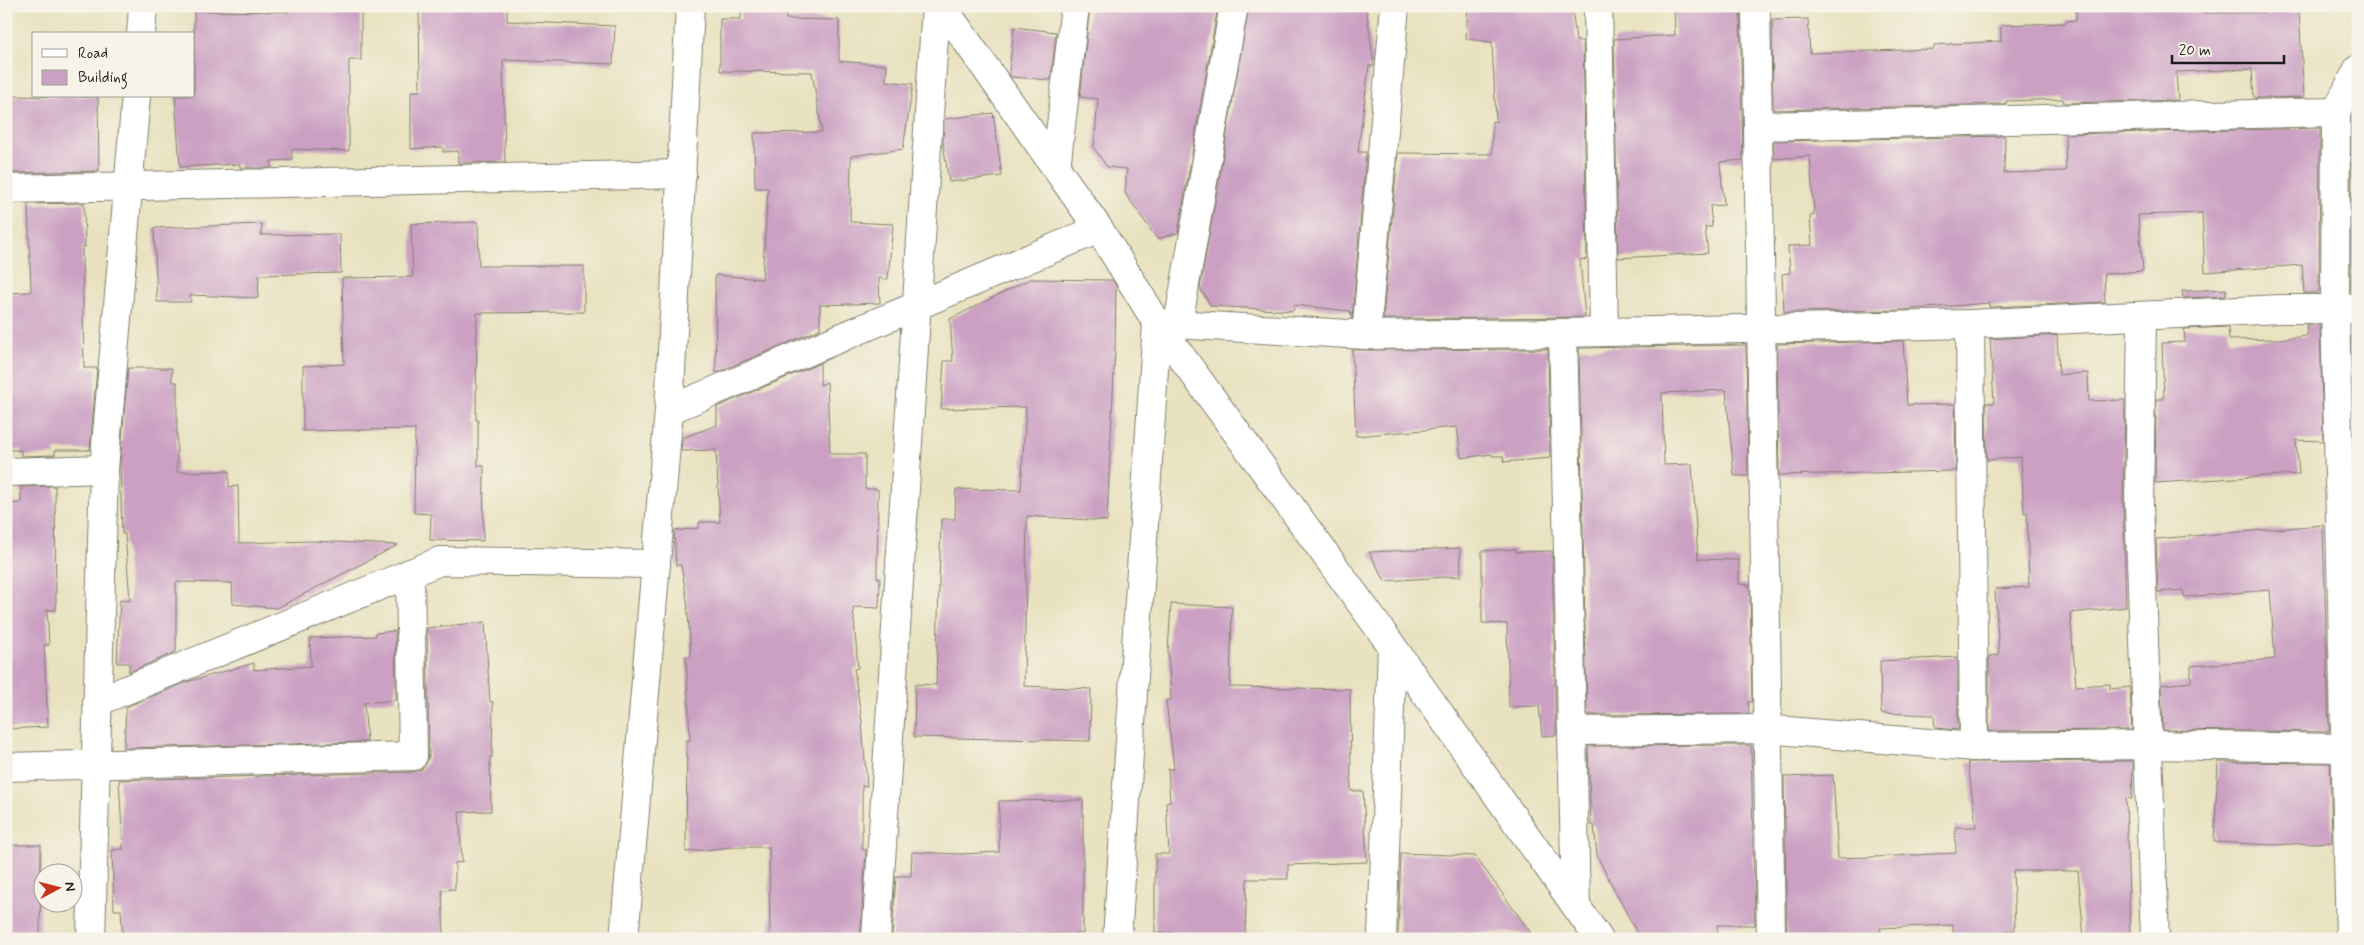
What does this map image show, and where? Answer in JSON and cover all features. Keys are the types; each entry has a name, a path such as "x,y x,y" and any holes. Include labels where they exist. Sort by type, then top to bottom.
{"street":[{"path":"141,32 143,6"},
{"path":"624,939 669,410 690,6"},
{"path":"876,939 936,6"},
{"path":"942,6 1098,229 1168,323 1392,646 1599,939"},
{"path":"1056,168 1076,6"},
{"path":"1117,939 1168,323 1234,6"},
{"path":"1366,335 1395,6"},
{"path":"1598,6 1604,331"},
{"path":"1756,6 1763,327 1771,939"},
{"path":"2350,939 2344,748 2346,309 2336,112 2358,69"},
{"path":"92,939 104,470 130,186 136,98"},
{"path":"1758,126 2336,112"},
{"path":"6,189 682,174"},
{"path":"669,410 1098,229"},
{"path":"1168,323 1366,335 1563,333 1763,327 1970,324 2346,309"},
{"path":"2142,318 2139,505 2156,939"},
{"path":"1970,324 1974,747"},
{"path":"1563,333 1576,906"},
{"path":"6,472 104,470"},
{"path":"97,702 440,561 656,564"},
{"path":"6,767 413,756 410,574"},
{"path":"1382,939 1392,646"},
{"path":"1573,731 1767,729 1974,747 2148,745 2344,748"}],"building":[{"path":"289,6 361,6 361,60 349,60 349,151 292,149 292,160 271,161 271,168 240,168 240,164 180,167 175,98 195,98 194,11 289,12"},
{"path":"419,6 507,6 507,21 615,26 613,64 503,60 505,162 458,163 458,151 443,152 443,147 411,149 411,91 420,91"},
{"path":"741,6 786,6 786,19 839,20 839,61 887,65 886,81 913,84 903,149 851,156 850,222 893,224 888,279 879,278 880,303 820,305 820,329 716,373 715,275 762,279 768,188 755,188 754,133 822,132 812,72 720,71 720,19 741,19"},
{"path":"1090,6 1218,6 1178,233 1157,239 1125,193 1127,169 1107,167 1094,148 1098,99 1080,97"},
{"path":"1249,6 1366,6 1374,66 1369,66 1358,152 1366,152 1352,319 1350,311 1294,305 1293,311 1211,306 1200,288"},
{"path":"1468,6 1572,6 1576,41 1583,41 1587,259 1580,260 1585,317 1383,319 1398,153 1492,154 1492,121 1496,122 1492,42 1466,39"},
{"path":"1674,6 1740,6 1743,160 1720,162 1724,205 1710,206 1712,227 1705,227 1708,253 1618,258 1614,39 1675,35"},
{"path":"2076,6 2201,6 2201,13 2299,12 2304,97 2254,98 2252,69 2176,72 2178,100 2064,103 2063,99 2006,101 2006,104 1773,110 1772,20 1808,19 1810,53 1934,49 1934,45 2001,41 2001,25 2066,23 2066,21 2076,20"},
{"path":"1014,27 1056,32 1051,80 1011,77 1009,74"},
{"path":"6,96 98,98 99,171 6,173"},
{"path":"2358,104 2358,293 2351,293 2352,116"},
{"path":"993,113 1002,176 949,182 943,143 944,119"},
{"path":"2320,128 2319,293 2304,293 2302,265 2205,272 2202,213 2138,215 2143,271 2104,274 2105,302 1989,307 1989,303 1901,310 1784,312 1782,274 1790,273 1788,246 1812,245 1810,216 1814,215 1810,156 1774,159 1774,141 2005,136 2004,173 2066,171 2065,134"},
{"path":"84,203 85,247 82,247 84,368 97,368 90,450 55,450 55,455 21,456 21,450 6,450 6,293 31,292 28,204"},
{"path":"478,222 479,266 584,266 584,312 477,313 476,420 478,420 478,466 484,466 483,541 430,540 431,514 414,513 415,429 303,431 303,366 344,364 342,278 413,277 411,224"},
{"path":"262,224 261,235 340,234 341,273 259,275 258,298 190,295 191,302 157,302 154,228"},
{"path":"1030,279 1112,280 1116,286 1107,521 1027,516 1024,686 1091,689 1090,741 914,737 915,684 936,685 941,519 955,519 956,489 1021,490 1026,407 941,409 944,361 953,361 950,319"},
{"path":"2226,289 2226,296 2183,298 2182,291"},
{"path":"2306,325 2320,325 2323,441 2296,440 2299,474 2155,483 2156,399 2164,399 2162,343 2185,342 2184,329 2228,327 2229,340 2278,339 2307,336"},
{"path":"2351,325 2358,325 2358,394 2353,394"},
{"path":"2057,335 2059,375 2088,373 2089,401 2125,400 2123,505 2126,607 2070,613 2076,686 2110,684 2110,689 2130,687 2132,730 1989,731 1989,656 1999,655 1995,589 2029,587 2027,512 2024,513 2021,457 1987,460 1986,403 1994,403 1990,339"},
{"path":"1903,341 1907,405 1955,404 1956,471 1779,475 1777,344"},
{"path":"1746,345 1748,476 1734,476 1726,390 1662,393 1664,465 1692,464 1698,559 1739,560 1739,584 1750,585 1752,702 1748,702 1749,714 1587,715 1579,348"},
{"path":"1548,349 1550,458 1504,462 1503,456 1492,456 1492,454 1461,458 1457,427 1356,436 1352,350"},
{"path":"820,363 820,385 827,382 830,454 865,454 865,489 878,489 877,578 880,578 879,608 853,607 858,668 854,669 862,722 867,786 862,786 862,850 866,850 860,939 809,939 809,936 770,936 769,847 731,847 686,852 687,740 690,740 686,657 691,657 687,600 681,565 676,565 674,531 699,528 699,522 720,522 716,450 681,451 682,438 717,425 717,407"},
{"path":"128,368 172,368 172,382 177,382 177,472 229,471 229,487 238,486 239,543 313,541 398,545 277,608 233,604 232,583 176,582 176,652 129,672 129,663 117,663 120,600 130,601 125,534 122,534 120,463"},
{"path":"55,486 56,610 47,610 49,645 44,645 48,727 6,729 6,504 21,503 21,487"},
{"path":"2323,525 2329,732 2163,730 2161,685 2191,682 2191,666 2275,659 2270,590 2184,597 2183,590 2158,592 2156,539"},
{"path":"1460,548 1461,576 1385,581 1369,552"},
{"path":"1515,549 1516,552 1552,551 1556,735 1542,736 1539,706 1509,707 1507,624 1482,623 1482,551"},
{"path":"1171,604 1232,607 1230,687 1350,689 1351,791 1363,791 1367,862 1288,865 1288,879 1247,879 1245,936 1219,935 1219,939 1172,939 1173,933 1155,933 1155,854 1169,854 1166,802 1170,801 1168,769 1174,769 1166,700 1171,700 1168,651"},
{"path":"485,622 490,702 493,702 492,757 490,757 491,811 459,812 462,862 455,863 455,889 442,890 444,939 123,939 121,910 114,910 112,850 123,849 119,780 413,772 421,770 429,756 427,628"},
{"path":"395,631 396,700 364,703 367,742 124,748 126,707 187,682 254,663 254,670 311,666 310,638 376,636 375,633"},
{"path":"1958,657 1958,730 1935,728 1934,715 1881,713 1880,661"},
{"path":"1751,745 1755,925 1717,925 1718,939 1640,939 1597,856 1594,825 1591,825 1588,746"},
{"path":"2133,761 2132,799 2126,798 2130,937 2084,938 2078,871 2013,871 2015,930 1953,937 1953,925 1880,928 1881,932 1829,939 1787,939 1784,777 1833,775 1838,858 1874,857 1956,853 1955,827 1976,827 1968,762"},
{"path":"2218,762 2330,763 2332,842 2274,845 2214,842"},
{"path":"1083,800 1083,934 1029,934 962,939 892,937 896,876 911,876 912,852 960,854 999,852 999,801"},
{"path":"6,845 41,845 41,862 32,862 32,912 40,912 40,936 6,936"},
{"path":"1401,853 1475,856 1531,933 1442,933 1441,938 1398,936"}]}
